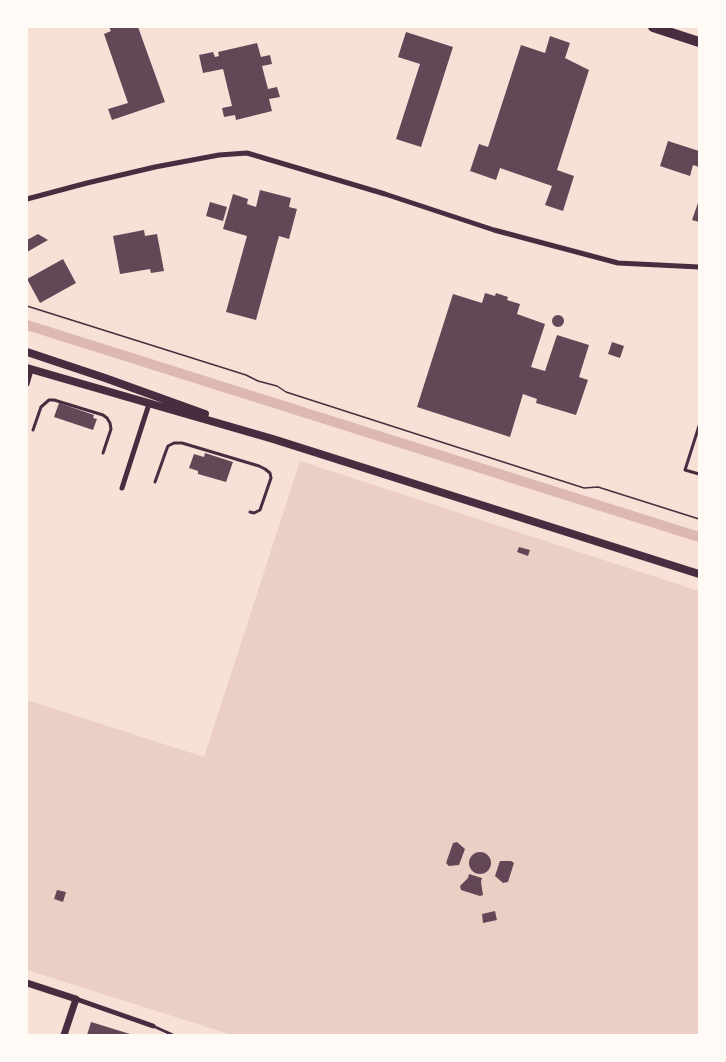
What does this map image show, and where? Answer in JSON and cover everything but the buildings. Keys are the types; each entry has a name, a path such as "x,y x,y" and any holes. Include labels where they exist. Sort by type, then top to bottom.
{"highway":[{"path":"653,27 699,42"}],"main road":[{"path":"27,352 273,439"},
{"path":"29,369 273,439 699,574"}],"street":[{"path":"27,200 155,167 219,155 247,153 385,194 494,230 618,264 699,267"},
{"path":"27,384 29,369"},
{"path":"122,488 149,404"},
{"path":"27,983 153,1026"},
{"path":"64,1035 76,999"}],"lane":[{"path":"33,430 41,407 49,400 54,400 107,418 111,429 104,453"},
{"path":"699,426 685,470 699,474"},
{"path":"155,482 168,446 174,443 182,443 258,466 270,473 271,478 260,510 250,512"},
{"path":"153,1026 173,1035"}],"path":[{"path":"27,306 246,375 277,386 286,392 584,488 598,487 699,519"}],"shaded area":[{"path":"300,461 699,591 699,1035 232,1035 27,970 27,700 204,757"}],"waterway":[{"path":"27,325 699,537"}]}
